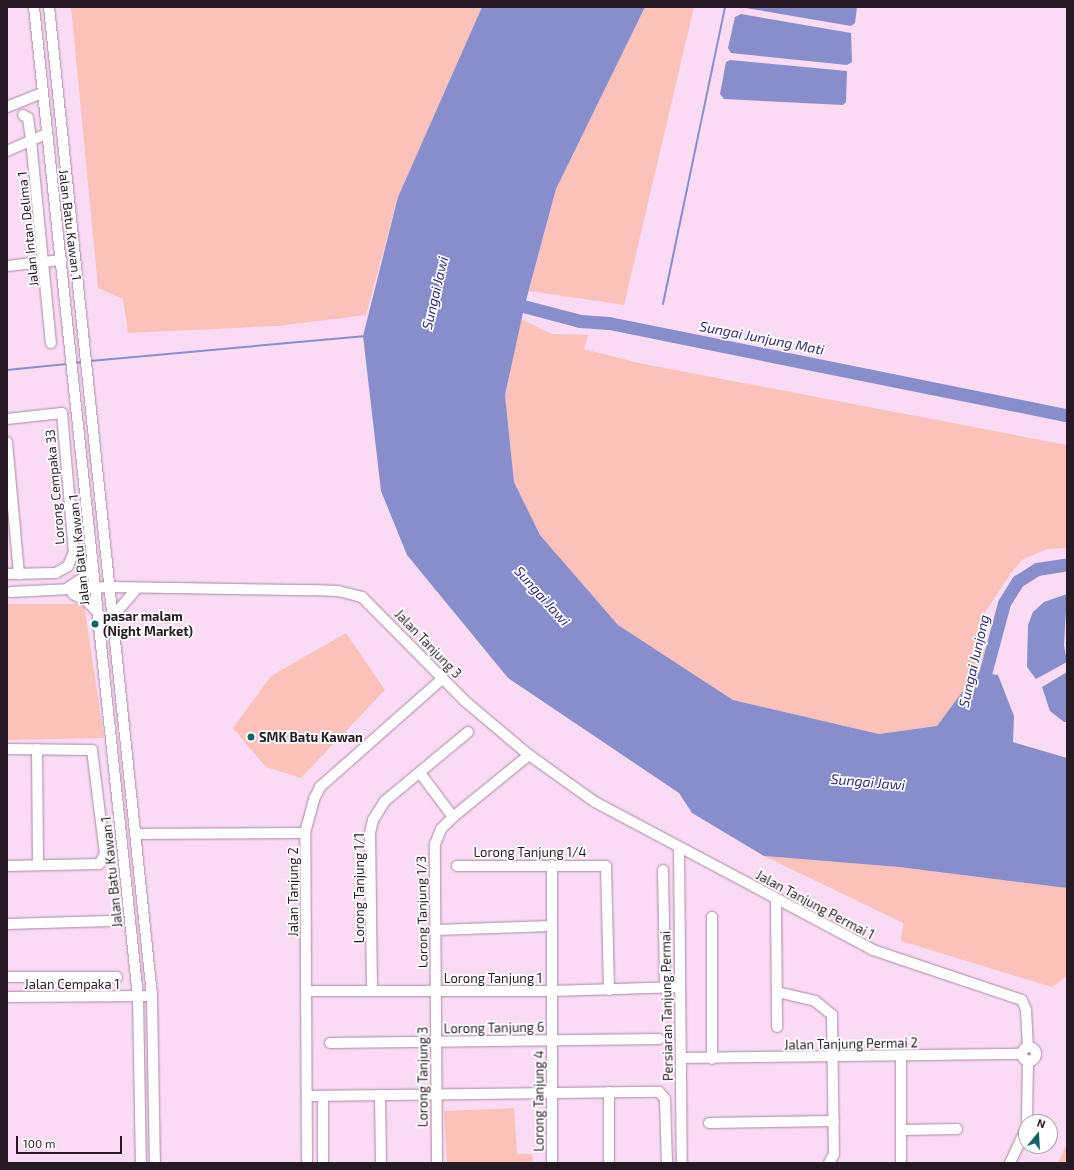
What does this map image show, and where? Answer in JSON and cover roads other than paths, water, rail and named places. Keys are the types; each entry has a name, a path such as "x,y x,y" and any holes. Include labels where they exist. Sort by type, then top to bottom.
{"street":[{"name":"Jalan Batu Kawan 1","path":"34,7 46,134 62,260 138,997 142,1163"},
{"name":"Jalan Batu Kawan 1","path":"49,7 87,376 112,590 113,616 152,996 154,1163"},
{"path":"7,108 42,93"},
{"name":"Jalan Intan Delima 1","path":"23,115 28,118 31,140 45,262 51,343"},
{"path":"7,151 46,134"},
{"path":"7,266 62,260"},
{"name":"Lorong Cempaka 33","path":"7,419 62,413 74,552 68,566 56,573 7,574"},
{"path":"7,442 10,518 19,574"},
{"path":"92,557 83,578 69,591 87,601 98,612"},
{"path":"109,574 133,590 113,616"},
{"name":"Jalan Tanjung 3","path":"9,592 133,590 351,593 372,604 443,678 529,755 594,802 679,849"},
{"name":"Jalan Tanjung 2","path":"307,1163 305,833 320,787 443,678"},
{"name":"Lorong Tanjung 1/1","path":"372,991 370,833 378,810 385,801 468,732"},
{"name":"Jalan Batu Kawan 1","path":"37,749 88,748 95,758 104,860 99,864 38,865"},
{"path":"7,750 37,749 38,865 7,866"},
{"name":"Lorong Tanjung 1/3","path":"436,990 435,844 441,829 453,817 529,755"},
{"path":"420,773 453,817"},
{"path":"136,834 305,833"},
{"name":"Jalan Tanjung Permai 1","path":"679,849 776,901 873,950 1011,996 1025,1004 1026,1054"},
{"name":"Persiaran Tanjung Permai","path":"679,849 682,1163"},
{"name":"Lorong Tanjung 4","path":"552,865 552,1163"},
{"name":"Lorong Tanjung 1/4","path":"457,866 603,865 608,870 608,990"},
{"path":"663,870 665,987"},
{"path":"776,901 778,1027"},
{"path":"712,917 712,1058"},
{"path":"7,924 111,921"},
{"path":"435,930 552,926"},
{"path":"7,977 117,977"},
{"name":"Lorong Tanjung 1","path":"306,991 436,990 552,992 680,987"},
{"name":"Lorong Tanjung 3","path":"436,990 437,1163"},
{"path":"777,992 803,996 827,1008 834,1025 834,1154 829,1163"},
{"name":"Jalan Cempaka 1","path":"7,997 152,996"},
{"name":"Lorong Tanjung 6","path":"330,1043 659,1039"},
{"path":"1026,1054 1027,1114"},
{"name":"Jalan Tanjung Permai 2","path":"681,1058 835,1058 1026,1054"},
{"path":"901,1056 901,1163"},
{"path":"609,1092 609,1163"},
{"path":"306,1096 659,1092 665,1099 667,1163"},
{"path":"380,1095 381,1163"},
{"path":"323,1096 323,1163"},
{"path":"709,1123 834,1121"},
{"path":"900,1130 957,1129"},
{"path":"1010,1163 1018,1146"}],"water":[{"name":"Sungai Jawi","path":"482,7 645,7 556,189 524,308 505,395 514,482 540,535 618,625 733,700 879,734 937,726 977,672 998,675 1014,716 1013,742 1067,758 1067,888 899,867 764,856 692,813 679,793 508,678 407,555 381,491 363,336 398,197"},
{"path":"740,7 857,7 855,23 851,26"},
{"path":"741,14 851,33 852,62 847,65 731,53 728,48 735,17"},
{"path":"730,60 847,71 846,102 843,105 724,99 720,94 726,62"},
{"path":"1067,594 1064,645 1067,662 1036,679 1027,667 1028,625 1033,612 1044,602"},
{"path":"1067,672 1067,722 1064,722 1050,711 1042,687"}],"waterway":[{"path":"663,304 725,7"},
{"name":"Sungai Junjung Mati","path":"508,302 580,321 609,323 1067,415"},
{"path":"90,361 366,336"},
{"path":"74,363 83,362"},
{"path":"7,370 67,364"},
{"name":"Sungai Junjong","path":"981,689 1004,603 1018,581 1037,569 1067,564"}],"place":[{"name":"pasar malam (Night Market)","path":"95,624"},
{"name":"SMK Batu Kawan","path":"251,737"}]}
